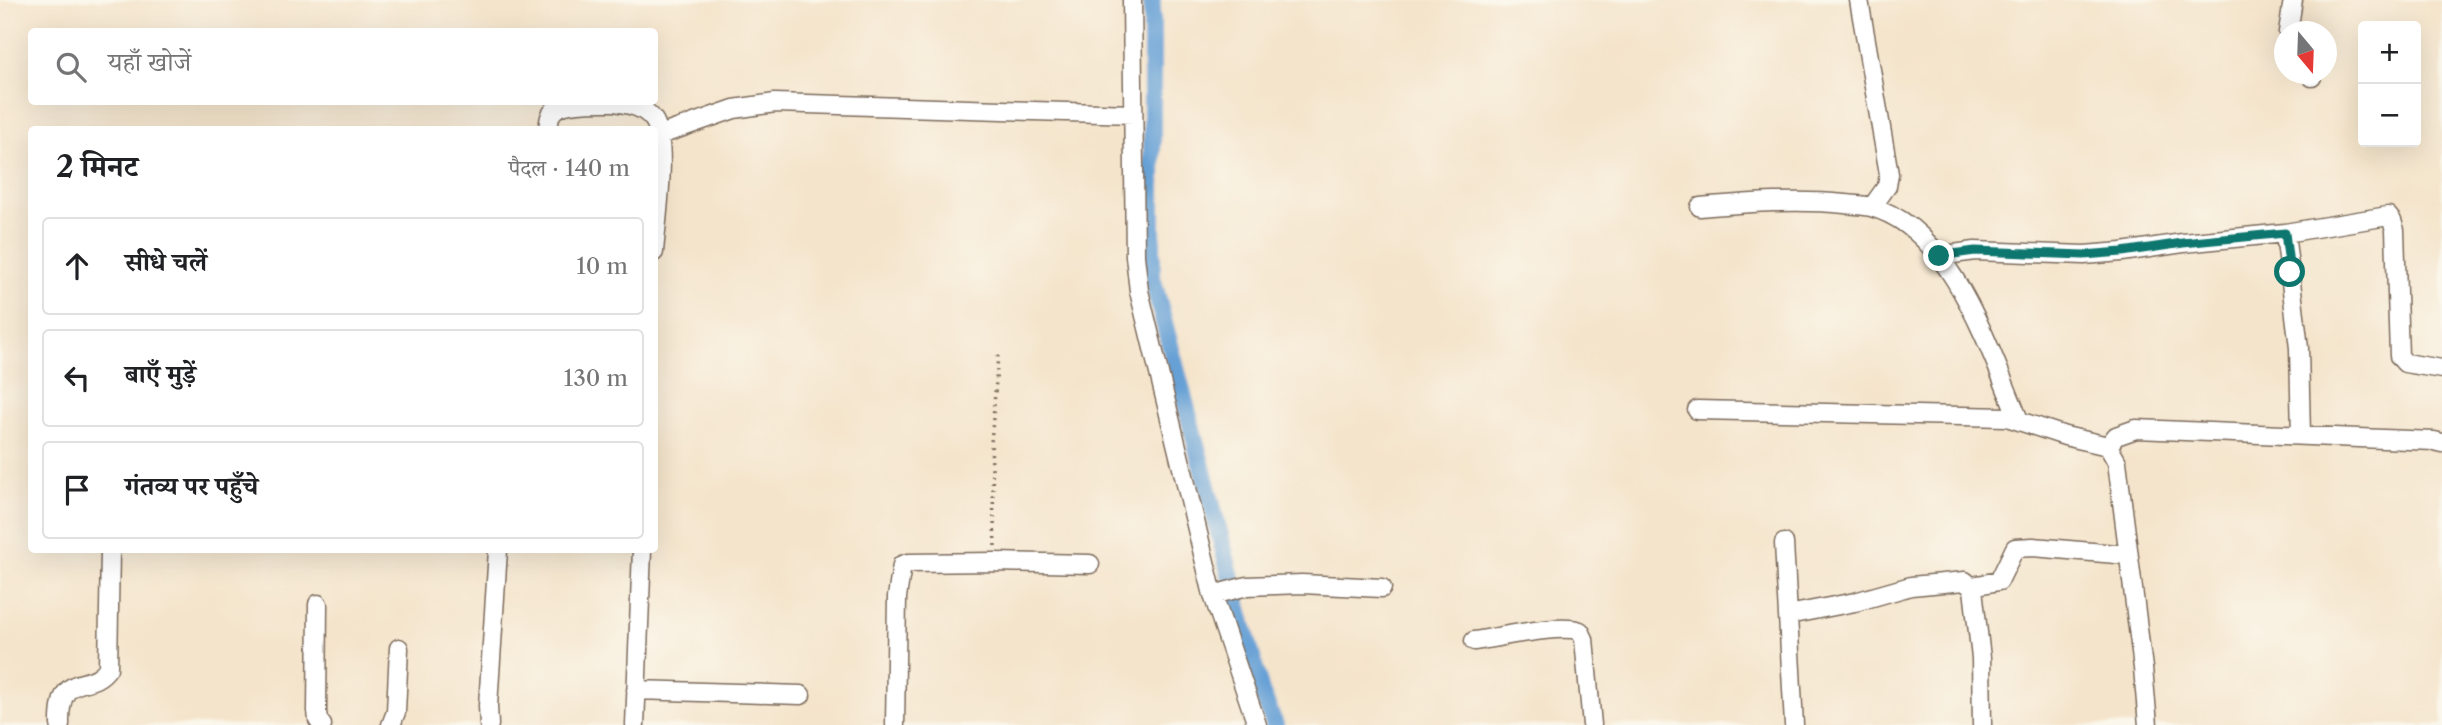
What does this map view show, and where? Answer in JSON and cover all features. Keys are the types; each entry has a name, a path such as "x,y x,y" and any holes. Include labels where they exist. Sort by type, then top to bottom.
{"street":[{"path":"1132,0 1135,256 1139,291 1216,594 1257,725"},
{"path":"1859,0 1889,174 1887,186 1872,207"},
{"path":"2289,21 2292,0"},
{"path":"660,135 734,109 775,103 1133,114"},
{"path":"548,126 549,117 555,109 565,105"},
{"path":"633,105 645,111 656,126"},
{"path":"658,130 661,153 658,196"},
{"path":"1700,207 1785,201 1872,207 1905,223 1939,256 1960,285 2019,420"},
{"path":"1939,256 1975,251 2084,255 2110,253 2285,233 2388,216 2395,230 2399,356 2405,363 2442,369"},
{"path":"2285,233 2299,348 2301,436"},
{"path":"1697,410 1981,415 2019,420 2064,436 2108,446 2117,462 2148,725"},
{"path":"2108,446 2116,436 2136,429 2442,443"},
{"path":"1784,543 1794,725"},
{"path":"1788,615 1855,602 1911,586 1965,582 1972,586 1999,581 2015,548 2033,547 2128,555"},
{"path":"60,725 59,710 72,685 96,678 108,668 110,553"},
{"path":"489,725 498,553"},
{"path":"635,725 642,553"},
{"path":"895,725 897,597 902,565 995,562 1090,564"},
{"path":"1216,594 1237,588 1302,584 1382,588"},
{"path":"1972,586 1981,658 1982,725"},
{"path":"318,604 317,711 322,725"},
{"path":"1474,641 1558,629 1575,628 1580,631 1584,639 1592,725"},
{"path":"391,725 396,712 399,648"},
{"path":"636,690 800,695"}],"path":[{"path":"995,562 991,443 998,355"}],"waterway":[{"path":"1152,0 1152,277 1261,692 1275,725"}],"route":[{"path":"1939,256 1975,251 2084,255 2285,233 2290,272"}]}
